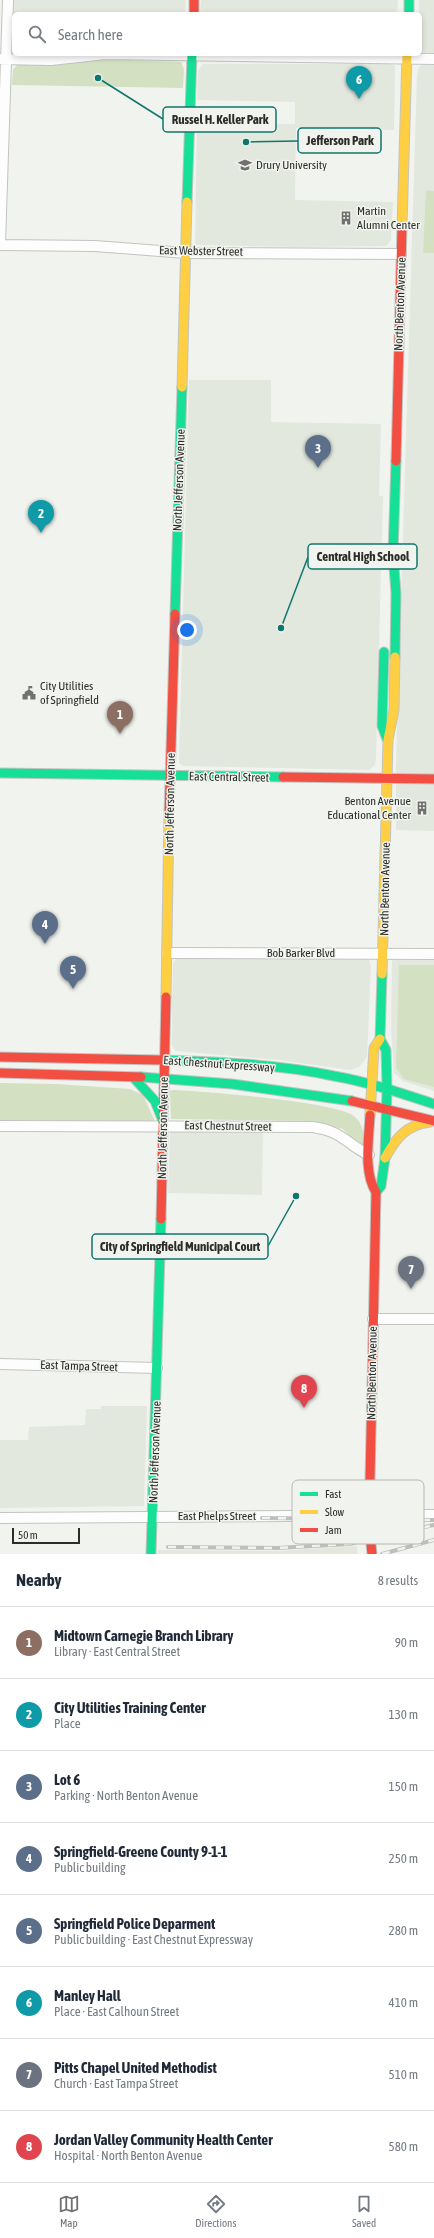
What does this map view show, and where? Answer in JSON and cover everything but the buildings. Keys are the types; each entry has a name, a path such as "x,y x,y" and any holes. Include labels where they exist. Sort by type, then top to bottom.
{"main road":[{"path":"194,0 194,12"},
{"path":"409,0 409,12"},
{"name":"North Jefferson Avenue","path":"151,1554 163,1124 170,776 192,56"},
{"name":"North Benton Avenue","path":"376,1192 381,1186 385,1158 387,1089 386,1050 380,1039 388,740 392,726 394,700 396,575 393,554 407,56"},
{"name":"North Benton Avenue","path":"386,596 387,574 393,554"},
{"name":"North Benton Avenue","path":"385,642 382,726 388,740"},
{"name":"East Central Street","path":"0,773 434,779"},
{"name":"North Benton Avenue","path":"370,1480 376,1192 371,1184 369,1156 370,1104 374,1048 380,1039"},
{"name":"East Chestnut Expressway","path":"0,1057 164,1060 300,1070 371,1083 434,1104"},
{"name":"East Chestnut Expressway","path":"0,1073 134,1078 242,1086 370,1104 434,1121"},
{"path":"134,1078 155,1101 163,1124"},
{"path":"385,1158 395,1139 403,1130 420,1122 434,1121"},
{"name":"North Benton Avenue","path":"371,1544 372,1554"}],"street":[{"path":"0,244 3,60 8,0"},
{"path":"3,60 50,60 87,56"},
{"path":"407,56 434,59"},
{"name":"East Webster Street","path":"0,244 95,246 186,253 401,254"},
{"name":"Bob Barker Blvd","path":"167,953 434,954"},
{"name":"East Chestnut Street","path":"0,1126 163,1124 181,1126 312,1128 334,1133 369,1156"},
{"path":"373,1319 434,1319"},
{"name":"East Tampa Street","path":"0,1364 157,1368"},
{"name":"East Phelps Street","path":"424,1515 434,1515"},
{"name":"East Phelps Street","path":"0,1518 292,1516"}],"shaded area":[{"path":"14,0 186,0 185,12 14,12"},
{"path":"201,0 398,0 397,12 200,12"},
{"path":"419,0 434,0 434,53 422,52 422,12 419,12"},
{"name":"Drury University","path":"203,64 390,64 395,66 394,130 296,128 295,200 393,202 391,240 386,246 294,247 195,244 197,123 295,124 295,102 197,100 198,70"},
{"path":"421,65 434,65 434,831 396,830 396,763 417,76"},
{"path":"189,380 271,380 271,422 381,424 379,496 383,496 376,759 375,765 369,770 184,766 179,763"},
{"path":"177,958 369,959 371,966 367,1057 359,1067 350,1070 279,1060 176,1051 172,1046 172,1007 173,963"},
{"path":"392,960 434,960 434,1091 403,1081 394,1073 391,1029"},
{"path":"170,1132 263,1132 262,1195 168,1193"},
{"path":"101,1406 147,1406 144,1506 0,1508 0,1440 28,1440 29,1427 85,1425 86,1409 101,1409"},
{"path":"357,1546 358,1554 158,1554 158,1550 277,1551"}],"green space":[{"path":"103,59 181,62 184,69 183,88 12,85 13,70 17,65 58,65"},
{"path":"426,190 434,191 434,253 423,253"},
{"path":"399,965 434,965 434,1087 404,1079 396,1068"},
{"path":"0,1083 57,1084 130,1089 143,1095 154,1119 153,1122 0,1120"},
{"path":"173,1090 268,1098 298,1102 344,1112 355,1117 362,1127 363,1148 359,1146 343,1129 313,1121 171,1119 170,1091"}],"railway":[{"path":"262,1518 292,1518"},
{"path":"424,1520 434,1520"},
{"path":"424,1527 434,1525"},
{"path":"424,1543 434,1540"},
{"path":"168,1547 277,1548 349,1544"},
{"path":"382,1554 419,1544"}],"traffic: fast":[{"path":"409,0 409,12"},
{"path":"187,202 192,56"},
{"path":"175,614 182,387"},
{"path":"395,657 396,593 393,554 396,461"},
{"path":"384,652 382,726 387,739"},
{"path":"0,773 283,777"},
{"path":"376,1192 381,1186 385,1158 387,1089 386,1050 380,1039 382,974"},
{"path":"161,1060 248,1064 313,1072 347,1078 434,1104"},
{"path":"141,1077 232,1084 352,1101"},
{"path":"134,1078 155,1101 163,1121"},
{"path":"151,1554 161,1219"}],"traffic: slow":[{"path":"402,226 407,56"},
{"path":"182,387 187,202"},
{"path":"382,974 388,740 394,710 395,657"},
{"path":"166,997 169,815"},
{"path":"370,1115 374,1048 380,1039"},
{"path":"385,1158 393,1144 408,1129 430,1122"}],"traffic: jam":[{"path":"194,0 194,12"},
{"path":"396,461 402,226"},
{"path":"169,815 175,614"},
{"path":"283,777 434,779"},
{"path":"161,1219 166,997"},
{"path":"0,1057 161,1060"},
{"path":"0,1073 141,1077"},
{"path":"352,1101 434,1121"},
{"path":"370,1115 368,1165 369,1175 376,1192 373,1341"},
{"path":"370,1480 373,1341"},
{"path":"371,1544 372,1554"}],"place":[{"name":"Russel H. Keller Park","path":"98,78"},
{"name":"Manley Hall","path":"359,99"},
{"name":"Jefferson Park","path":"246,142"},
{"name":"Drury University","path":"245,165"},
{"name":"Martin Alumni Center","path":"346,218"},
{"name":"Lot 6","path":"318,468"},
{"name":"City Utilities Training Center","path":"41,533"},
{"name":"Central High School","path":"281,628"},
{"name":"City Utilities of Springfield","path":"29,693"},
{"name":"Midtown Carnegie Branch Library","path":"120,734"},
{"name":"Benton Avenue Educational Center","path":"422,808"},
{"name":"Springfield-Greene County 9-1-1","path":"45,944"},
{"name":"Springfield Police Deparment","path":"73,989"},
{"name":"City of Springfield Municipal Court","path":"296,1196"},
{"name":"Pitts Chapel United Methodist","path":"411,1289"},
{"name":"Jordan Valley Community Health Center","path":"304,1408"}]}
